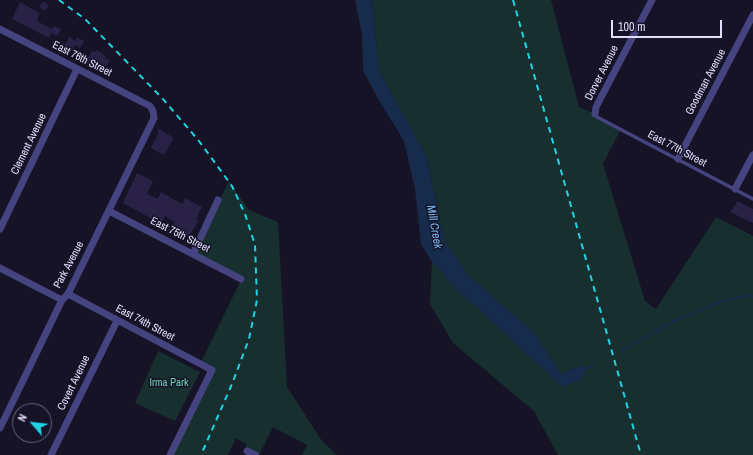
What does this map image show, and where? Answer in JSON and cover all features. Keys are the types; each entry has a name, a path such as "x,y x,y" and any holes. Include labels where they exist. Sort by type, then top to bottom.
{"street":[{"name":"Dorver Avenue","path":"595,114 596,107 652,0"},
{"name":"Goodman Avenue","path":"678,159 753,15"},
{"name":"East 76th Street","path":"0,29 77,70 150,106 153,111"},
{"name":"Clement Avenue","path":"0,229 77,70"},
{"name":"Park Avenue","path":"0,428 62,300 68,294 154,118 153,111"},
{"path":"735,189 753,155"},
{"path":"193,254 218,200"},
{"name":"East 75th Street","path":"109,211 242,279"},
{"path":"0,268 62,300"},
{"name":"East 74th Street","path":"68,294 212,370 170,455"},
{"name":"Covert Avenue","path":"51,455 117,321"},
{"path":"247,451 255,455"}],"lane":[{"name":"East 77th Street","path":"595,114 597,117 753,199"}],"green space":[{"path":"372,0 551,0 579,107 595,114 621,129 603,164 645,301 656,309 716,217 753,236 753,455 558,455 534,411 453,343 430,304 432,262 489,319 564,387 579,380 584,375 583,364 561,374 535,334 468,275 445,242 426,156 379,71"},
{"path":"229,181 249,210 278,222 287,387 322,441 337,455 302,455 307,445 273,427 259,455 247,451 246,444 236,438 228,455 170,455 212,371 200,364 241,280 193,254"},
{"name":"Irma Park","path":"158,351 200,372 175,421 135,403"}],"water":[{"path":"355,0 372,0 379,71 426,156 445,242 468,275 535,334 561,374 584,364 584,375 579,380 564,387 556,381 489,319 432,262 421,244 415,189 404,141 377,97 363,70 362,35"}],"building":[{"path":"43,1 49,5 45,11 39,7"},
{"path":"20,2 40,13 37,21 52,29 54,26 61,29 57,36 51,33 49,38 12,19"},
{"path":"69,37 76,41 77,38 84,41 80,48 75,45 72,50 64,46"},
{"path":"96,50 106,56 105,58 110,60 104,70 88,64 89,62 86,61 92,51 95,52"},
{"path":"158,128 174,138 164,155 151,148 158,134"},
{"path":"137,173 153,181 147,194 158,199 161,192 182,204 185,198 202,207 196,219 199,220 188,238 171,229 175,222 165,216 161,224 123,203"},
{"path":"738,201 753,209 753,223 730,212"}],"waterway":[{"name":"Mill Creek","path":"445,275 464,297 474,304"},
{"name":"Mill Creek","path":"620,351 677,320 719,302 748,295 753,298"},
{"name":"Mill Creek","path":"583,370 593,365"}],"railway":[{"path":"59,0 85,19 162,98 199,141 232,186 245,214 255,245 257,300 249,339 232,384 201,455"},
{"path":"513,0 641,455"}]}
